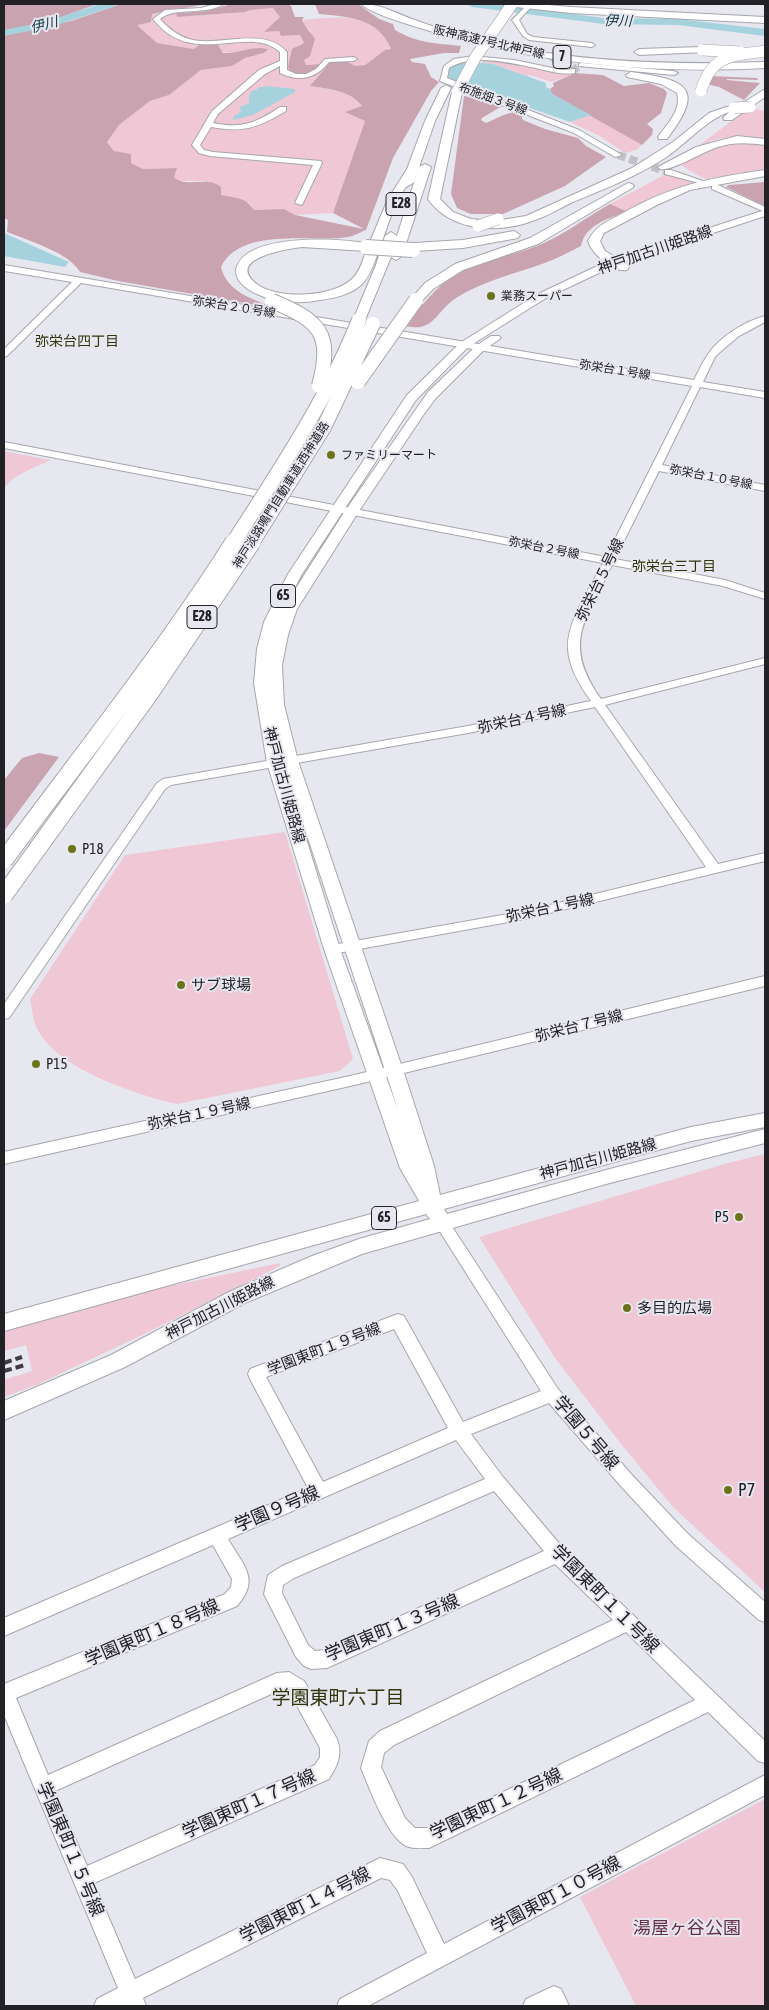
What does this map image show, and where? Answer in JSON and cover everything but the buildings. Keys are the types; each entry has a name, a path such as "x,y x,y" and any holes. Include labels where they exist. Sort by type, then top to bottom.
{"highway":[{"name":"阪神高速7号北神戸線","path":"366,4 404,20 438,31 578,65 675,66 765,63"},
{"name":"阪神高速7号北神戸線","path":"380,4 416,19 459,33 540,50 646,61 765,63"},
{"path":"380,4 438,24 490,35 602,51"},
{"name":"神戸淡路鳴門自動車道;西神道路","path":"383,295 452,90 471,47 502,4"},
{"name":"神戸淡路鳴門自動車道;西神道路","path":"4,895 150,693 226,583 324,427 370,319 382,265 411,171 430,121 514,4"},
{"path":"404,20 454,39 522,58 583,69 651,78 668,83 680,90 685,96 685,103 676,122 659,140 686,117 698,98 708,72 718,63 741,55 765,53"},
{"path":"540,50 651,57 765,53"},
{"path":"626,52 702,50 744,53 765,63"},
{"path":"578,65 765,74"},
{"path":"324,427 341,408 369,363 416,300 429,286 459,267 528,244 556,230 699,140 749,104 763,87"},
{"path":"452,90 434,196 439,208 455,218 501,224 537,216 564,202 631,159"},
{"path":"414,246 478,243 531,230 564,214 668,152 710,116 724,109 749,104 762,108"},
{"path":"635,182 714,142 740,139 765,142"},
{"path":"411,171 398,187 362,275 349,288 326,296 300,298 278,296 254,288 246,281 242,274 244,265 256,255 283,246 305,244 367,245 414,246 459,250 491,247 533,238 556,230"},
{"path":"414,246 498,219 608,174"},
{"path":"623,263 606,249 602,243 604,235 610,231 689,191 722,182 765,175"},
{"path":"564,202 621,179"},
{"path":"316,410 316,395 325,362 325,341 320,330 310,320 295,310 249,291 236,278 234,270 236,264 248,253 270,245 296,241 367,245"},
{"name":"神戸淡路鳴門自動車道;西神道路","path":"4,860 132,688 214,573 316,410 370,319"}],"main road":[{"path":"514,4 528,7 574,7 765,18"},
{"path":"549,4 574,7"},
{"name":"神戸加古川姫路線","path":"432,1205 425,1166 290,760 277,705 275,665 281,636 290,609 345,509 411,398 464,345 542,296 623,263 765,211"},
{"name":"神戸加古川姫路線","path":"442,1222 409,1168 332,949 275,763 261,684 264,649 270,622 295,574 427,401 480,348 565,293 623,263 677,246 765,224"},
{"name":"神戸加古川姫路線","path":"4,1323 691,1134 765,1120"},
{"name":"神戸加古川姫路線","path":"4,1411 118,1361 219,1307 279,1279 359,1247 606,1177 765,1136"}],"street":[{"path":"221,4 200,10 166,12 156,19 178,37 192,42 213,43 253,40 278,44 286,52 283,71 292,75 301,76 316,73 327,60 354,59"},
{"path":"528,7 515,20 525,35 531,39 592,45"},
{"name":"布施畑３号線","path":"578,65 562,72 485,57 455,61 447,65 442,73 443,79 471,92 560,123 597,140 618,155"},
{"path":"551,61 674,73"},
{"path":"284,62 262,72 216,113 196,144 198,150 205,153 318,163 300,203"},
{"path":"209,124 230,128 246,128 256,126 283,110"},
{"path":"668,172 699,181"},
{"path":"715,187 765,211"},
{"name":"弥栄台２０号線","path":"4,268 464,345"},
{"path":"4,354 78,281"},
{"name":"弥栄台５号線","path":"715,870 598,704 576,664 573,647 576,630 582,615 711,356 722,344 740,330 765,320"},
{"name":"弥栄台１号線","path":"464,345 765,395"},
{"path":"4,445 345,509"},
{"name":"弥栄台１０号線","path":"656,467 765,488"},
{"name":"弥栄台２号線","path":"345,509 725,584 765,596"},
{"name":"弥栄台４号線","path":"275,763 450,734 598,704 765,661"},
{"path":"4,1014 161,786 167,782 275,763"},
{"name":"弥栄台１号線","path":"332,949 525,914 765,857"},
{"name":"弥栄台７号線","path":"393,1070 765,982"},
{"name":"弥栄台１９号線","path":"4,1158 393,1070"},
{"name":"学園５号線","path":"442,1222 552,1394 625,1479 682,1540 765,1614"},
{"name":"学園東町１９号線","path":"319,1491 256,1374 398,1321 459,1431"},
{"name":"学園９号線","path":"4,1627 459,1431 552,1394"},
{"name":"学園東町１１号線","path":"459,1431 497,1482 557,1554 765,1754"},
{"name":"学園東町１３号線","path":"497,1482 288,1572 274,1581 273,1594 302,1651 311,1660 326,1659 557,1554"},
{"name":"学園東町１８号線","path":"4,1694 231,1600 240,1590 240,1578 218,1535"},
{"name":"学園東町１２号線","path":"628,1622 387,1738 376,1748 371,1768 398,1825 411,1838 429,1838 710,1702"},
{"name":"学園東町１７号線","path":"44,1787 277,1682 289,1681 298,1687 330,1746 330,1760 322,1772 82,1878"},
{"name":"学園東町１５号線","path":"4,1694 134,2000"},
{"name":"学園東町１０号線","path":"348,2006 439,1956 765,1785"},
{"name":"学園東町１４号線","path":"104,2006 134,2000 380,1868 396,1871 405,1884 439,1956"},
{"path":"533,2006 554,1996 559,2006"}],"green space":[{"path":"273,8 280,17 265,32 279,31 281,36 300,35 304,43 295,49 288,67 320,64 306,65 304,60 311,31 305,27 302,20 341,18 365,22 384,36 391,49 385,50 365,65 355,66 344,60 331,62 310,86 339,92 351,97 362,106 346,112 365,121 333,213 295,215 284,209 254,210 250,203 221,195 205,181 179,181 174,177 176,168 143,169 131,163 131,154 114,151 107,141 119,125 150,101 169,95 201,70 232,66 245,58 264,53 267,48 228,53 198,47 194,49 157,43 137,25 152,14 176,13 177,17"},
{"path":"483,58 571,75 551,82 493,64 482,63"},
{"path":"756,109 765,111 765,139 730,137 713,140 697,147 746,110 753,111"},
{"path":"591,115 642,145 636,150 625,153 598,135 570,122"},
{"path":"752,141 765,144 765,169 707,179 679,164 710,147"},
{"path":"666,174 693,182 626,211 610,204"},
{"path":"4,451 51,460 19,475 4,488"},
{"name":"サブ球場","path":"285,832 353,1059 340,1071 177,1104 141,1094 100,1078 63,1058 49,1045 35,1024 30,999 125,855"},
{"path":"765,1154 765,1592 673,1507 621,1444 555,1358 479,1237 728,1163"},
{"path":"280,1263 280,1266 140,1336 36,1385 4,1397 4,1380 32,1371 26,1345 4,1351 4,1331 151,1290"},
{"name":"湯屋ヶ谷公園","path":"765,1799 765,2006 636,2006 580,1897"}],"shaded area":[{"path":"4,4 97,4 43,24 4,31"},
{"path":"121,4 207,4 152,14 151,22 137,25 157,43 194,49 199,45 218,45 223,53 257,48 268,49 264,53 245,58 232,66 201,70 169,95 150,101 119,125 107,142 114,151 131,154 131,163 143,169 177,168 174,177 179,180 215,184 221,187 221,195 244,200 254,210 284,209 295,215 364,229 333,213 365,121 345,112 362,106 345,93 310,86 331,61 344,60 355,66 365,65 385,50 391,49 378,30 370,25 351,18 319,14 315,4 358,4 379,19 393,24 395,30 404,35 428,42 461,46 459,53 444,53 410,59 412,62 425,64 431,77 439,82 431,91 393,158 366,230 348,237 261,241 244,246 231,254 221,267 224,276 236,289 251,299 278,309 118,281 80,272 75,265 58,253 7,232 8,220 4,218 4,35 71,21"},
{"path":"287,4 291,6 295,17 304,17 303,23 315,39 310,56 304,60 306,65 321,64 314,74 291,72 288,67 292,49 304,43 300,35 281,36 279,31 264,32 280,17 273,8 177,17 176,13 208,11 228,5"},
{"path":"575,73 603,75 624,86 649,83 664,89 667,93 661,113 647,124 653,129 652,135 642,145 552,94 550,89 554,86 553,83"},
{"path":"709,76 757,78 758,80 727,80 760,83 744,100 719,87 706,84"},
{"path":"464,96 502,106 482,118 481,120 486,123 509,113 523,114 523,120 545,129 578,138 586,146 606,157 565,186 503,214 471,214 457,208 451,194"},
{"path":"765,182 765,206 726,187 729,185"},
{"path":"610,204 626,211 592,228 587,233 581,246 547,262 498,278 466,292 449,303 429,324 415,327 406,326 435,291 457,274 476,265 547,242"},
{"path":"39,753 59,757 4,831 4,780 22,758"}],"water":[{"path":"463,61 493,64 546,83 546,87 550,89 552,94 591,115 570,122 527,107 498,94 484,92 448,78 447,74 451,66"},
{"path":"266,86 295,89 295,92 253,115 233,120 234,116 241,112 240,107 249,103 249,96 252,91"},
{"path":"4,233 69,262 65,267 4,256"}],"waterway":[{"name":"伊川","path":"4,33 50,24 111,4"},
{"name":"伊川","path":"472,4 604,21 678,22 765,33"}],"tunnel":[{"path":"551,61 562,44"},
{"path":"572,71 578,67"},
{"path":"618,155 668,172"}],"railway":[{"path":"4,1363 22,1357"},
{"path":"4,1371 25,1365"}],"place":[{"name":"業務スーパー","path":"491,296"},
{"name":"ファミリーマート","path":"331,455"},
{"name":"P18","path":"72,849"},
{"name":"サブ球場","path":"181,985"},
{"name":"P15","path":"36,1064"},
{"name":"P5","path":"739,1217"},
{"name":"多目的広場","path":"627,1308"},
{"name":"P7","path":"728,1490"}],"district":[{"name":"弥栄台四丁目","path":"77,342"},
{"name":"弥栄台三丁目","path":"674,567"},
{"name":"学園東町六丁目","path":"338,1698"}]}
